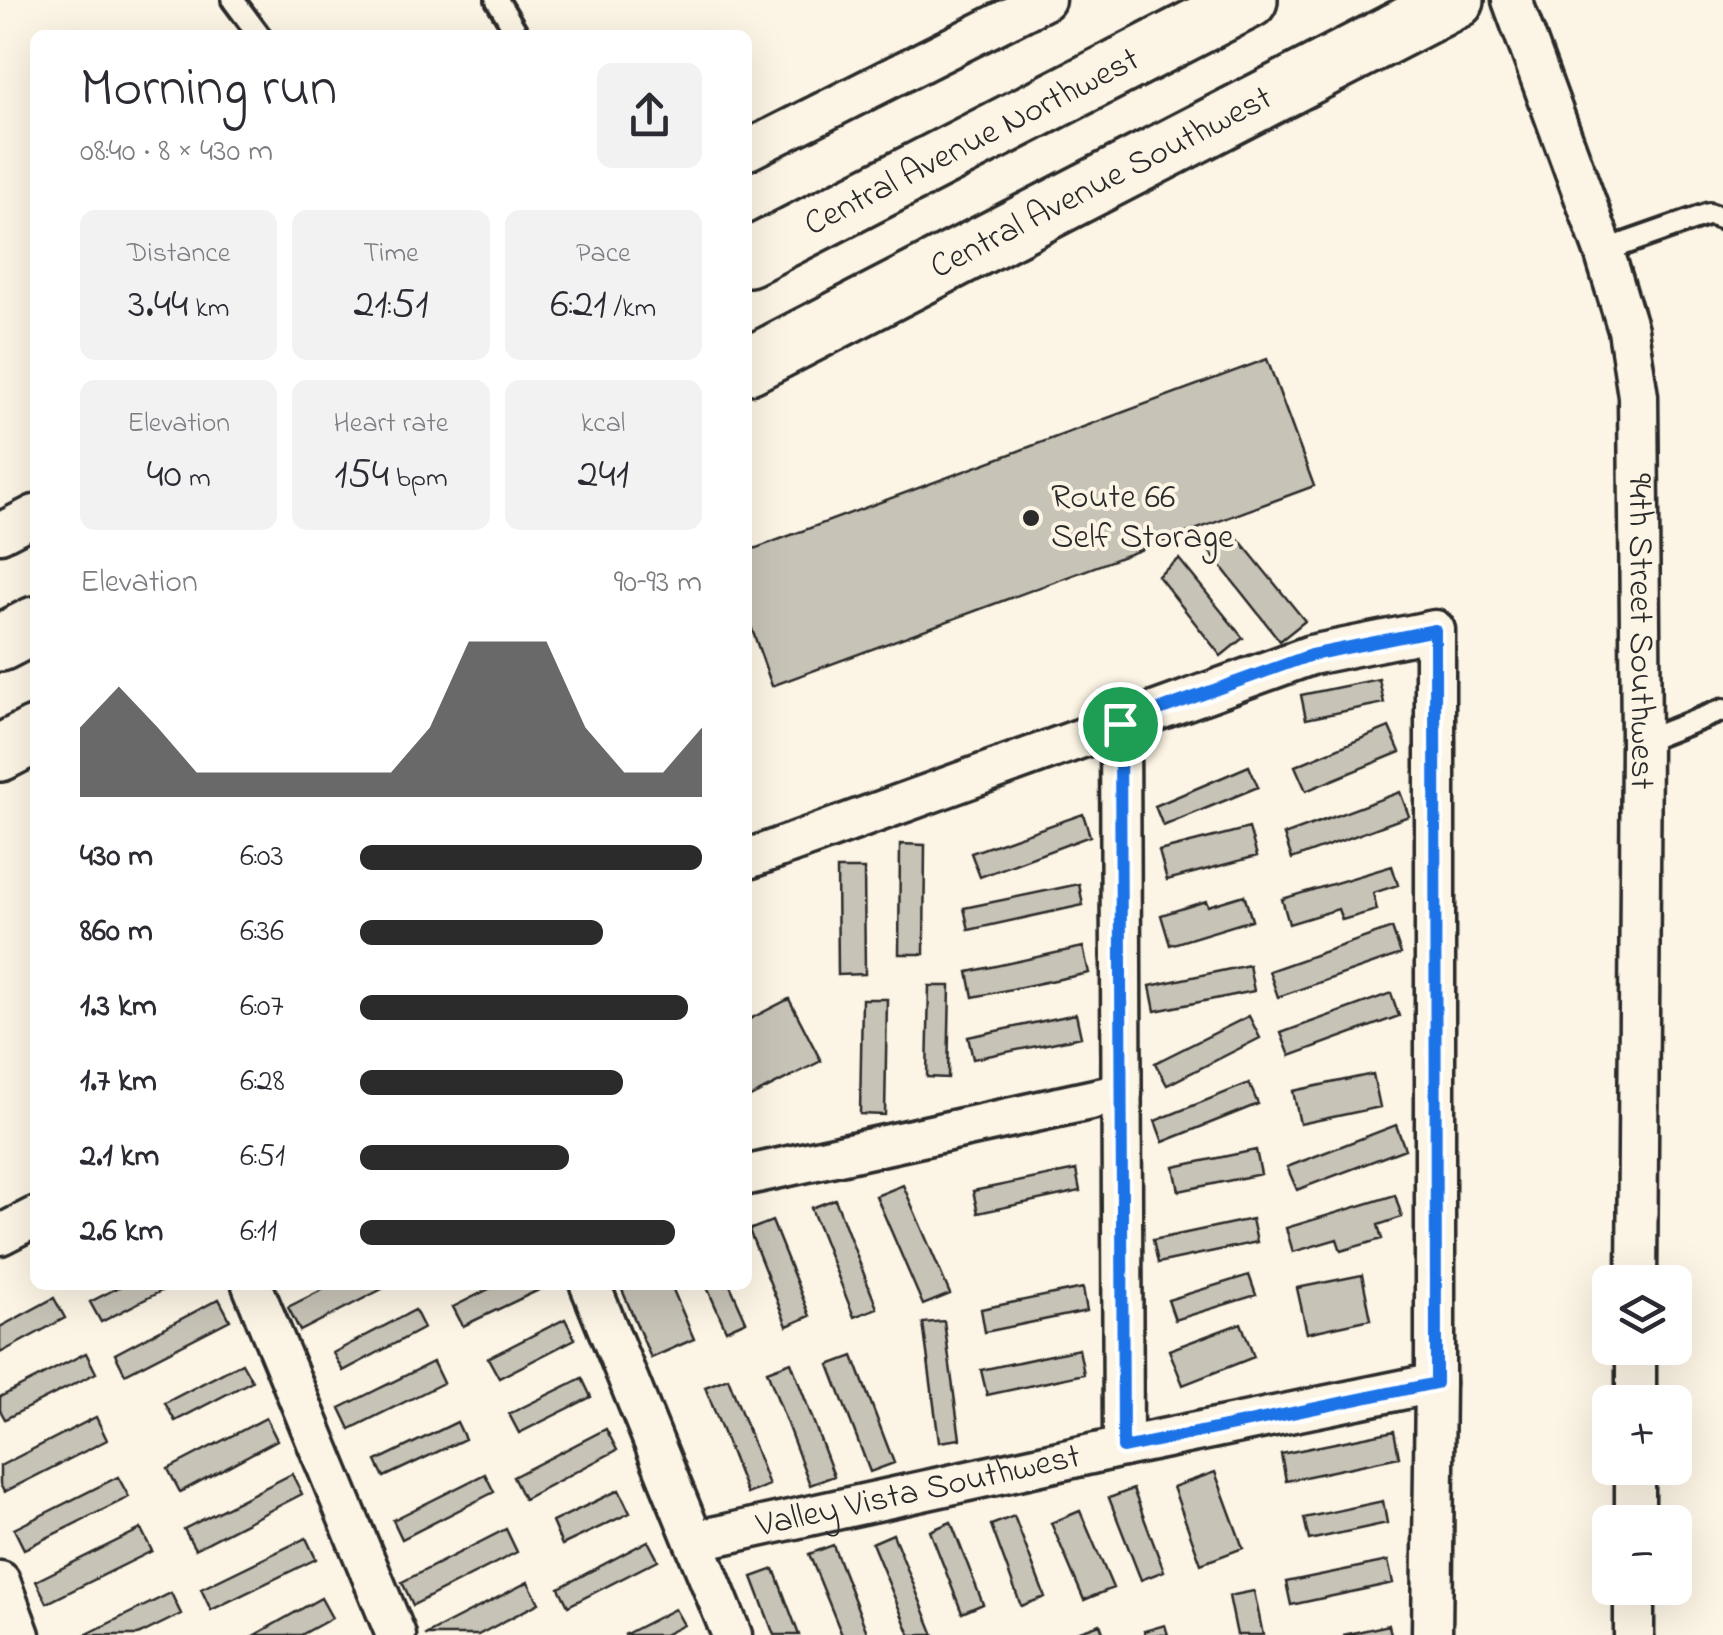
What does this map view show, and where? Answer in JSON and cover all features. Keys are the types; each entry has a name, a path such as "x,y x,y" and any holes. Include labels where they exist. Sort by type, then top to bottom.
{"main road":[{"name":"Central Avenue Northwest","path":"752,256 1249,0"},
{"name":"Central Avenue Southwest","path":"752,364 1456,0"},
{"path":"0,753 30,738"}],"street":[{"path":"752,148 1045,0"},
{"name":"94th Street Southwest","path":"1512,0 1604,251 1628,330 1638,396 1641,742 1637,1265"},
{"path":"0,533 30,518"},
{"path":"752,858 1311,655 1435,630 1436,1383 1432,1635"},
{"path":"1120,724 1123,1448"},
{"path":"752,1174 1122,1093"},
{"path":"0,1235 30,1220"},
{"path":"254,1290 396,1635"},
{"path":"592,1290 732,1635"},
{"name":"Valley Vista Southwest","path":"694,1541 1436,1383"},
{"path":"0,1581 20,1635"},
{"path":"1634,1605 1634,1635"}],"lane":[{"path":"233,0 254,30"},
{"path":"497,0 515,30"},
{"path":"1604,251 1709,214 1723,219"},
{"path":"1641,742 1723,710"}],"building":[{"name":"Route 66 Self Storage","path":"1267,359 1314,486 772,686 752,629 752,550"},
{"path":"1232,531 1305,621 1280,641 1208,550"},
{"path":"1179,559 1243,638 1221,656 1158,576"},
{"path":"1379,679 1384,703 1306,719 1301,695"},
{"path":"1389,727 1400,752 1306,791 1295,766"},
{"path":"1249,766 1258,787 1163,826 1155,806"},
{"path":"1400,792 1409,816 1292,859 1284,835"},
{"path":"1083,814 1090,836 980,877 971,853"},
{"path":"1249,828 1257,856 1167,880 1159,851"},
{"path":"900,844 925,845 924,954 899,954"},
{"path":"1392,866 1398,885 1373,893 1377,910 1342,920 1338,909 1289,924 1282,899"},
{"path":"837,869 864,869 865,974 838,975"},
{"path":"1079,884 1083,905 969,930 964,908"},
{"path":"1244,895 1252,920 1170,945 1161,915 1206,901 1208,906"},
{"path":"1392,928 1401,954 1278,997 1269,971"},
{"path":"1083,947 1089,973 973,997 968,972"},
{"path":"1249,965 1254,991 1155,1011 1150,986"},
{"path":"929,986 950,986 948,1078 927,1077"},
{"path":"1391,993 1399,1016 1290,1056 1281,1033"},
{"path":"789,999 821,1061 752,1096 752,1018"},
{"path":"862,999 887,999 885,1115 860,1114"},
{"path":"1076,1014 1081,1037 973,1059 968,1037"},
{"path":"1249,1016 1260,1038 1167,1085 1155,1063"},
{"path":"1373,1074 1380,1107 1300,1124 1293,1091"},
{"path":"1249,1083 1258,1104 1163,1142 1155,1121"},
{"path":"1396,1125 1405,1149 1297,1190 1287,1167"},
{"path":"1256,1150 1261,1174 1179,1191 1174,1167"},
{"path":"1076,1170 1080,1191 978,1213 973,1191"},
{"path":"903,1185 950,1294 923,1305 876,1196"},
{"path":"1395,1195 1402,1217 1378,1225 1382,1239 1341,1251 1337,1239 1293,1252 1286,1228"},
{"path":"835,1199 877,1308 854,1317 811,1208"},
{"path":"1252,1219 1257,1242 1158,1263 1153,1240"},
{"path":"772,1221 810,1316 787,1326 752,1229"},
{"path":"1249,1275 1256,1295 1175,1320 1168,1300"},
{"path":"1362,1275 1371,1319 1307,1333 1297,1288"},
{"path":"1083,1288 1087,1311 985,1332 981,1309"},
{"path":"113,1290 163,1290 101,1322 90,1302"},
{"path":"322,1290 380,1290 300,1331 288,1307"},
{"path":"487,1290 539,1290 463,1326 453,1307"},
{"path":"622,1290 673,1290 694,1339 651,1358"},
{"path":"708,1290 732,1290 746,1321 726,1330"},
{"path":"54,1298 65,1318 0,1353 0,1327"},
{"path":"219,1299 230,1320 125,1374 115,1354"},
{"path":"415,1310 424,1328 343,1371 333,1353"},
{"path":"565,1319 575,1339 499,1378 488,1358"},
{"path":"944,1321 960,1439 939,1442 923,1323"},
{"path":"1241,1323 1254,1357 1183,1385 1169,1350"},
{"path":"1079,1349 1084,1374 987,1395 981,1370"},
{"path":"86,1353 96,1373 5,1419 0,1397"},
{"path":"853,1356 894,1463 870,1472 829,1365"},
{"path":"433,1362 443,1383 350,1429 340,1408"},
{"path":"791,1362 834,1476 810,1485 767,1371"},
{"path":"242,1363 252,1381 175,1421 165,1403"},
{"path":"582,1378 591,1397 519,1433 509,1414"},
{"path":"728,1378 769,1485 747,1494 705,1387"},
{"path":"96,1417 107,1440 4,1492 0,1466"},
{"path":"266,1418 277,1440 180,1492 168,1469"},
{"path":"457,1422 465,1439 384,1477 376,1461"},
{"path":"606,1429 617,1450 524,1499 513,1477"},
{"path":"1394,1431 1399,1457 1286,1481 1281,1454"},
{"path":"1215,1472 1243,1548 1201,1564 1173,1487"},
{"path":"292,1474 302,1494 195,1549 184,1529"},
{"path":"485,1474 494,1492 402,1539 393,1520"},
{"path":"118,1477 129,1497 24,1549 14,1529"},
{"path":"1133,1489 1164,1571 1141,1580 1109,1498"},
{"path":"619,1490 630,1513 562,1545 552,1522"},
{"path":"1383,1501 1387,1523 1309,1540 1304,1518"},
{"path":"1080,1511 1113,1588 1084,1600 1051,1523"},
{"path":"1014,1516 1045,1597 1021,1606 991,1525"},
{"path":"951,1522 983,1604 962,1613 930,1531"},
{"path":"141,1529 152,1551 47,1603 36,1581"},
{"path":"506,1529 517,1552 413,1605 402,1582"},
{"path":"893,1534 934,1635 910,1635 872,1543"},
{"path":"306,1538 316,1559 211,1610 201,1589"},
{"path":"648,1541 658,1560 568,1606 559,1588"},
{"path":"833,1545 868,1635 842,1635 809,1554"},
{"path":"1388,1561 1393,1583 1291,1605 1286,1582"},
{"path":"774,1569 799,1635 774,1635 752,1577"},
{"path":"528,1582 539,1603 478,1635 425,1635"},
{"path":"1254,1591 1263,1635 1237,1635 1229,1596"},
{"path":"171,1593 181,1614 138,1635 85,1635"},
{"path":"321,1598 332,1618 301,1635 255,1635"},
{"path":"675,1609 684,1625 664,1635 624,1635"},
{"path":"1100,1624 1104,1635 1077,1632"},
{"path":"1165,1625 1168,1635 1145,1635 1144,1631"},
{"path":"1389,1625 1391,1635 1343,1635"}],"place":[{"name":"Route 66 Self Storage","path":"1031,518"}],"route":[{"path":"1435,630 1436,1383 1123,1448 1120,724 1311,655 1435,630"}]}
